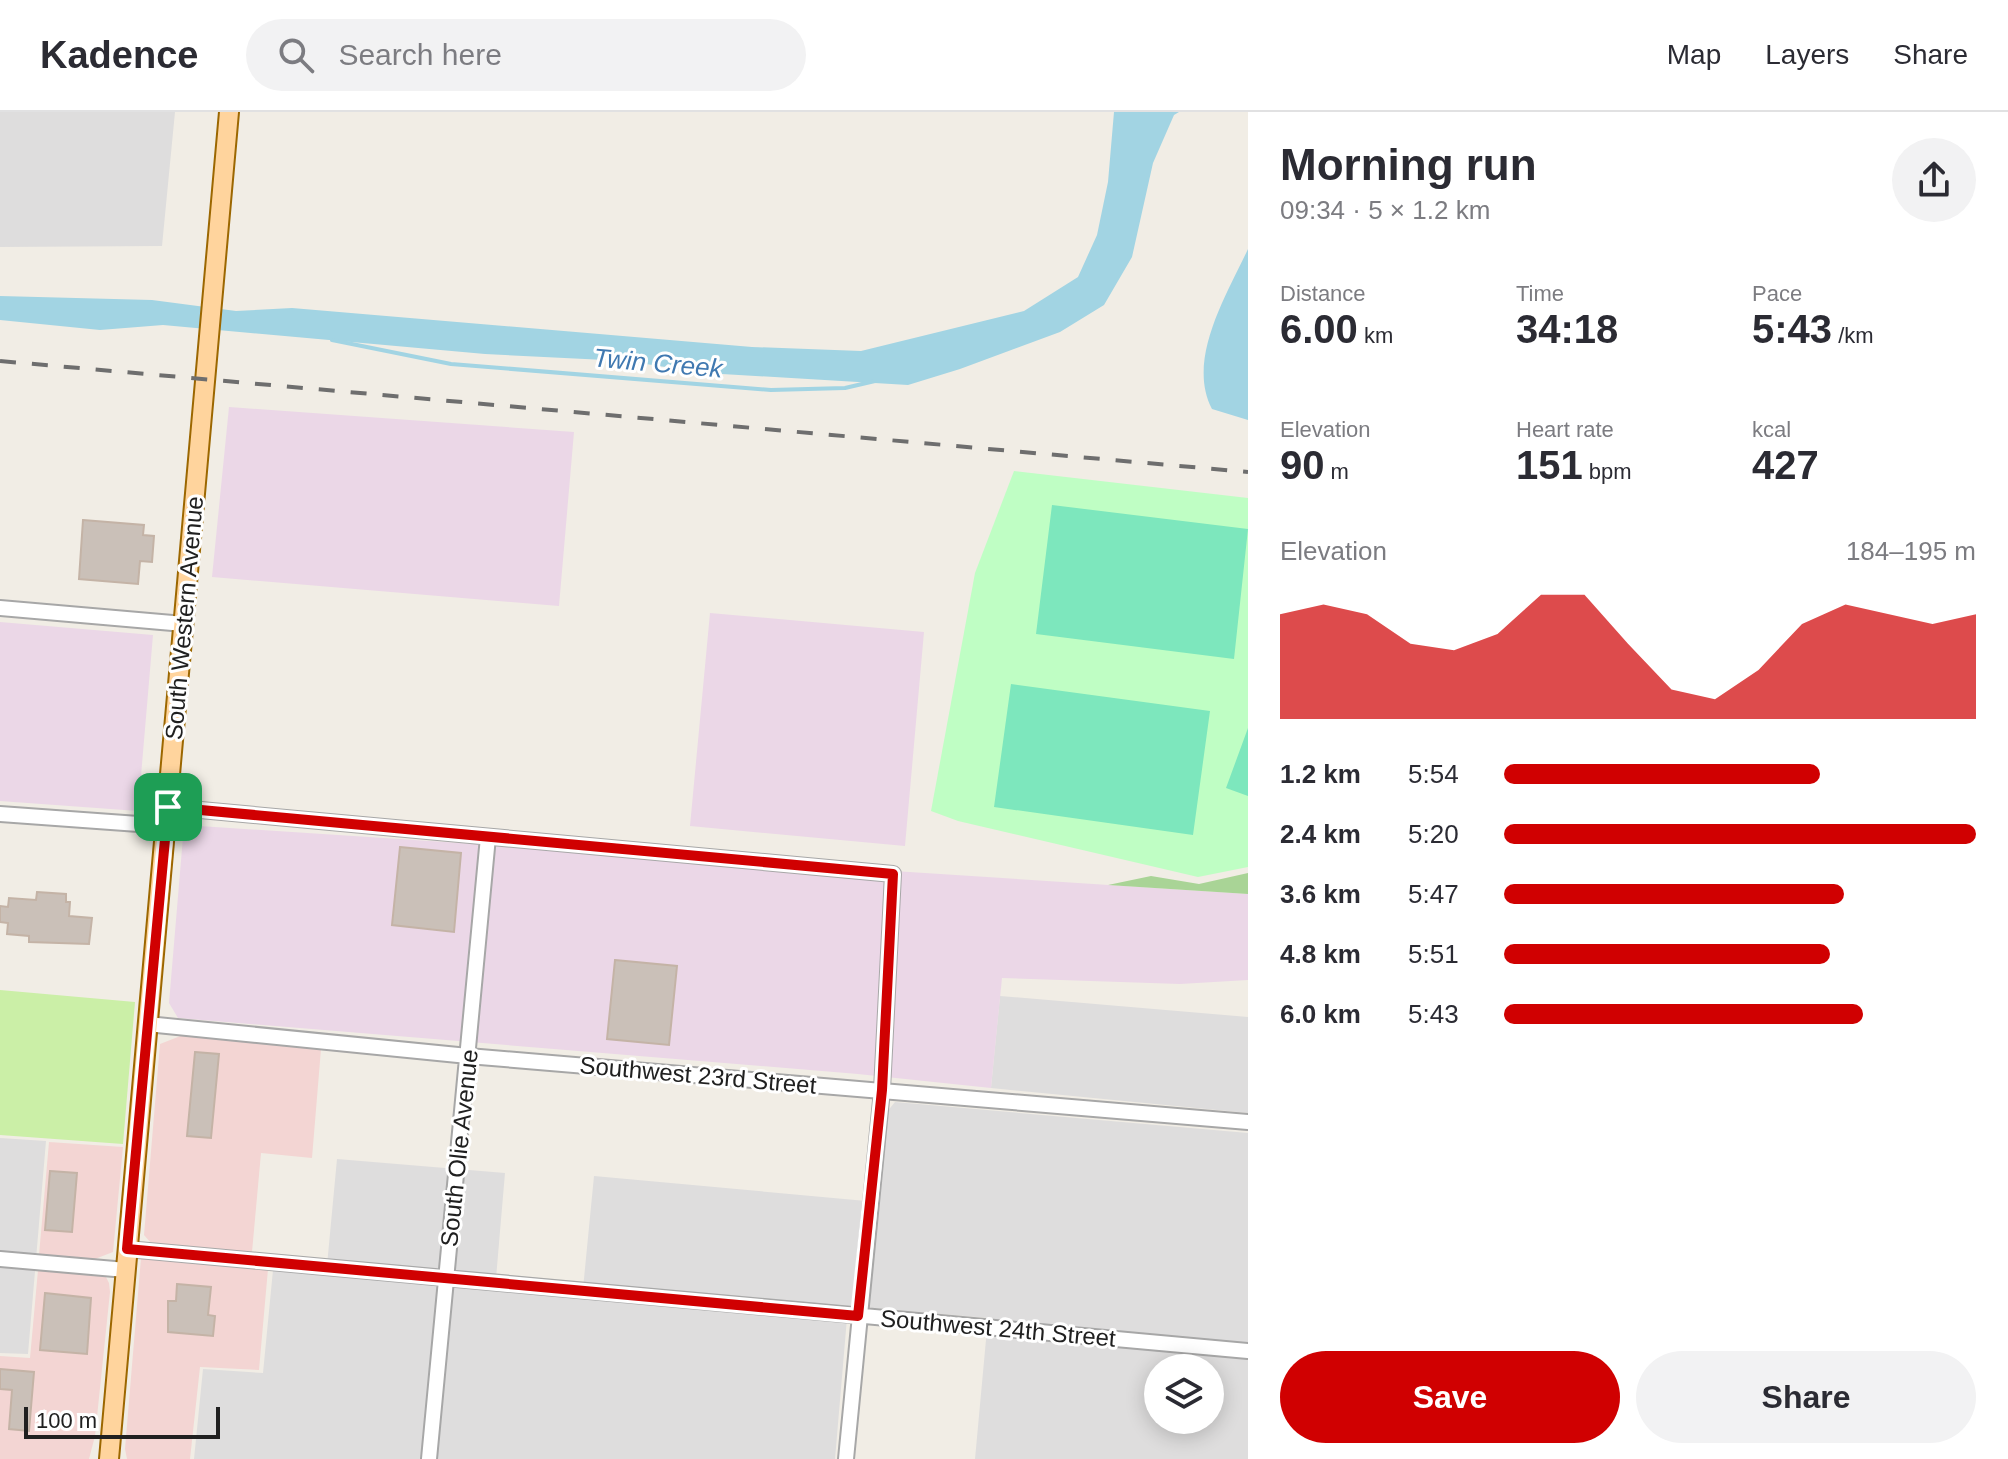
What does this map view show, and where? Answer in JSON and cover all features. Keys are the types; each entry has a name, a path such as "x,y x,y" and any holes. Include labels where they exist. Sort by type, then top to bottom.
{"main road":[{"name":"South Western Avenue","path":"109,1459 229,112"}],"street":[{"path":"0,608 184,624"},
{"path":"0,814 167,816 488,837 893,874 882,1090 846,1459"},
{"name":"South Olie Avenue","path":"429,1459 488,837"},
{"name":"Southwest 23rd Street","path":"147,1024 468,1056 1248,1122"},
{"name":"Southwest 24th Street","path":"127,1249 1248,1351"},
{"path":"0,1259 126,1270"}],"shaded area":[{"path":"0,112 175,112 162,246 0,247"},
{"path":"229,407 574,432 559,606 212,577"},
{"path":"710,613 924,632 905,846 690,826"},
{"path":"0,622 153,635 138,811 0,801"},
{"path":"184,825 1248,894 1248,980 1180,984 1002,978 991,1088 858,1074 178,1018 169,1003"},
{"path":"1000,996 1248,1017 1248,1113 991,1088"},
{"path":"183,1035 321,1049 312,1158 261,1153 252,1252 159,1245 151,1243 144,1235 160,1044"},
{"path":"895,1102 1248,1133 1248,1459 975,1459 988,1318 848,1306 835,1459 194,1459 203,1369 263,1373 273,1270 326,1276 337,1159 505,1173 495,1290 582,1299 594,1176 877,1202 886,1113"},
{"path":"0,1138 46,1141 28,1354 0,1353"},
{"path":"49,1142 123,1147 113,1252 95,1259 39,1255"},
{"path":"141,1258 268,1269 259,1370 200,1367 190,1459 127,1459 125,1449"},
{"path":"38,1270 94,1274 106,1277 109,1283 95,1436 89,1459 0,1459 0,1356 30,1358"}],"green space":[{"path":"1014,471 1248,498 1248,867 1198,877 958,821 931,811 975,573"},
{"path":"1052,505 1248,529 1234,659 1036,634"},
{"path":"1011,684 1210,711 1193,835 994,807"},
{"path":"1248,728 1248,796 1226,788"},
{"path":"1248,873 1248,894 1108,885 1151,876 1199,884"},
{"path":"0,990 135,1002 123,1144 0,1135"}],"water":[{"path":"1114,112 1179,112 1174,115 1153,163 1132,257 1104,305 1060,332 908,385 705,373 626,361 485,354 163,325 100,330 0,320 0,296 152,300 236,311 292,308 752,347 861,351 1024,311 1078,277 1097,235 1108,182"},
{"path":"1248,249 1248,420 1212,409 1205,390 1204,370 1212,328"}],"building":[{"path":"83,520 144,525 143,535 154,536 152,562 140,561 138,584 79,579"},
{"path":"400,847 461,853 454,932 392,925"},
{"path":"37,892 66,894 66,902 70,902 69,916 92,918 89,944 29,942 29,936 7,934 8,923 0,922 0,906 8,907 9,898 36,900"},
{"path":"615,960 677,966 669,1045 607,1039"},
{"path":"195,1052 219,1054 211,1138 187,1136"},
{"path":"50,1171 77,1173 72,1232 45,1230"},
{"path":"177,1284 211,1287 208,1315 215,1316 213,1336 168,1332 168,1301 176,1301"},
{"path":"45,1293 91,1298 87,1354 40,1350"},
{"path":"0,1369 34,1372 29,1431 9,1429 12,1390 0,1389"}],"waterway":[{"name":"Twin Creek","path":"332,340 451,364 771,390 845,388 875,381"}],"railway":[{"path":"0,361 1248,472"}],"route":[{"path":"168,807 893,874 882,1090 858,1316 127,1249 168,807"}]}
